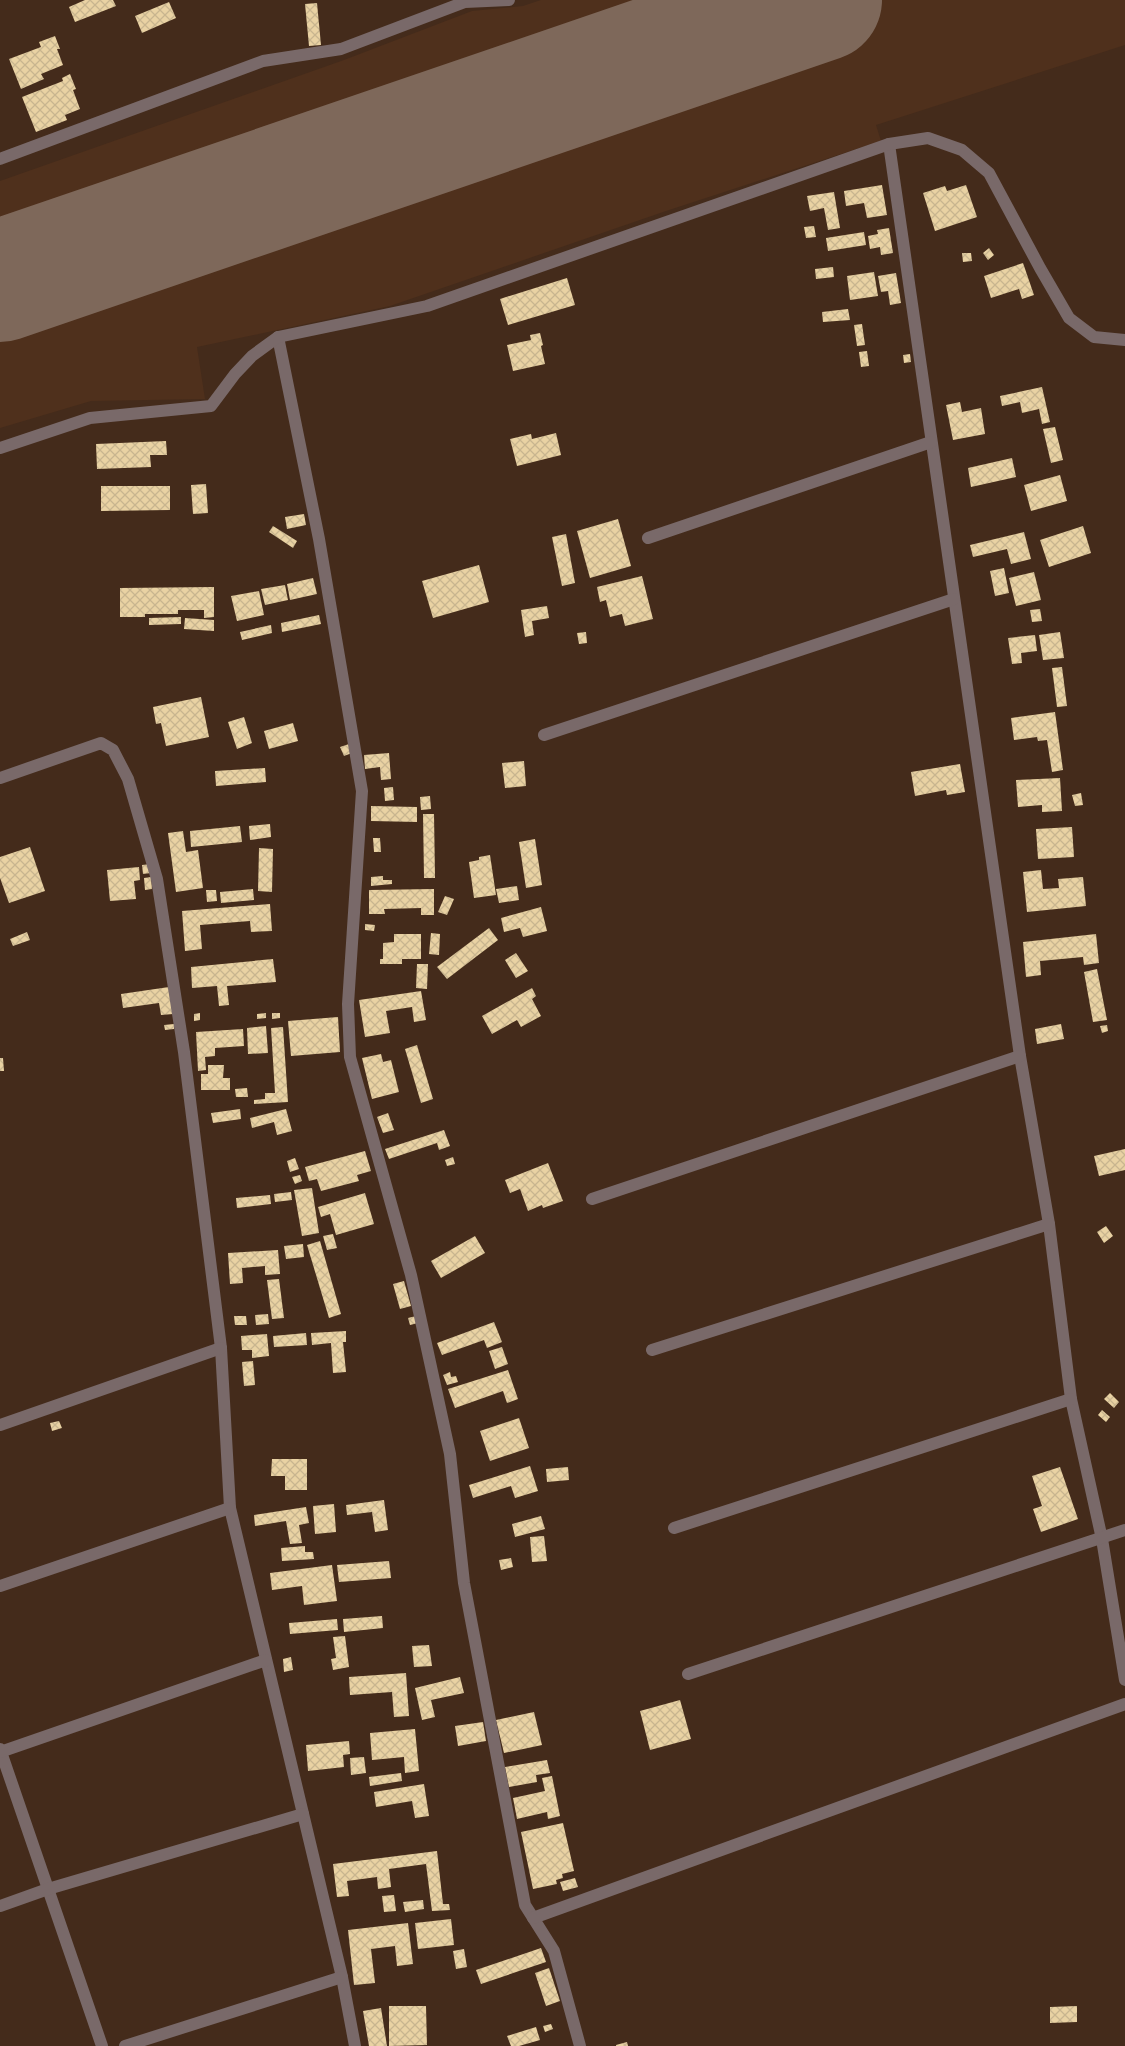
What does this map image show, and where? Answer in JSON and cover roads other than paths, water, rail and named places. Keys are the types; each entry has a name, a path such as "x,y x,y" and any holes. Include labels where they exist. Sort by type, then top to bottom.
{"street":[{"path":"0,160 263,61 341,50 465,2 509,0"},
{"path":"0,448 90,418 211,406 235,374 252,356 278,337 427,306 889,144 928,138 962,150 989,173 1069,318 1094,337 1125,340"},
{"path":"889,144 1020,1056 1049,1224 1072,1399 1102,1539 1125,1680"},
{"path":"278,337 319,539 362,791 348,1004 350,1057 411,1275 450,1454 464,1583 525,1905 554,1951 580,2046"},
{"path":"648,538 931,442"},
{"path":"544,734 954,599"},
{"path":"0,778 101,743 113,750 128,780 157,879 184,1052 221,1348 230,1508 342,1978 355,2046"},
{"path":"592,1199 1020,1056"},
{"path":"652,1350 1049,1224"},
{"path":"0,1426 221,1348"},
{"path":"674,1528 1072,1399"},
{"path":"0,1586 230,1508"},
{"path":"688,1674 1125,1530"},
{"path":"102,2046 0,1751 266,1660"},
{"path":"533,1918 1125,1704"},
{"path":"0,1906 48,1889 303,1814"},
{"path":"125,2046 342,1978"}]}
